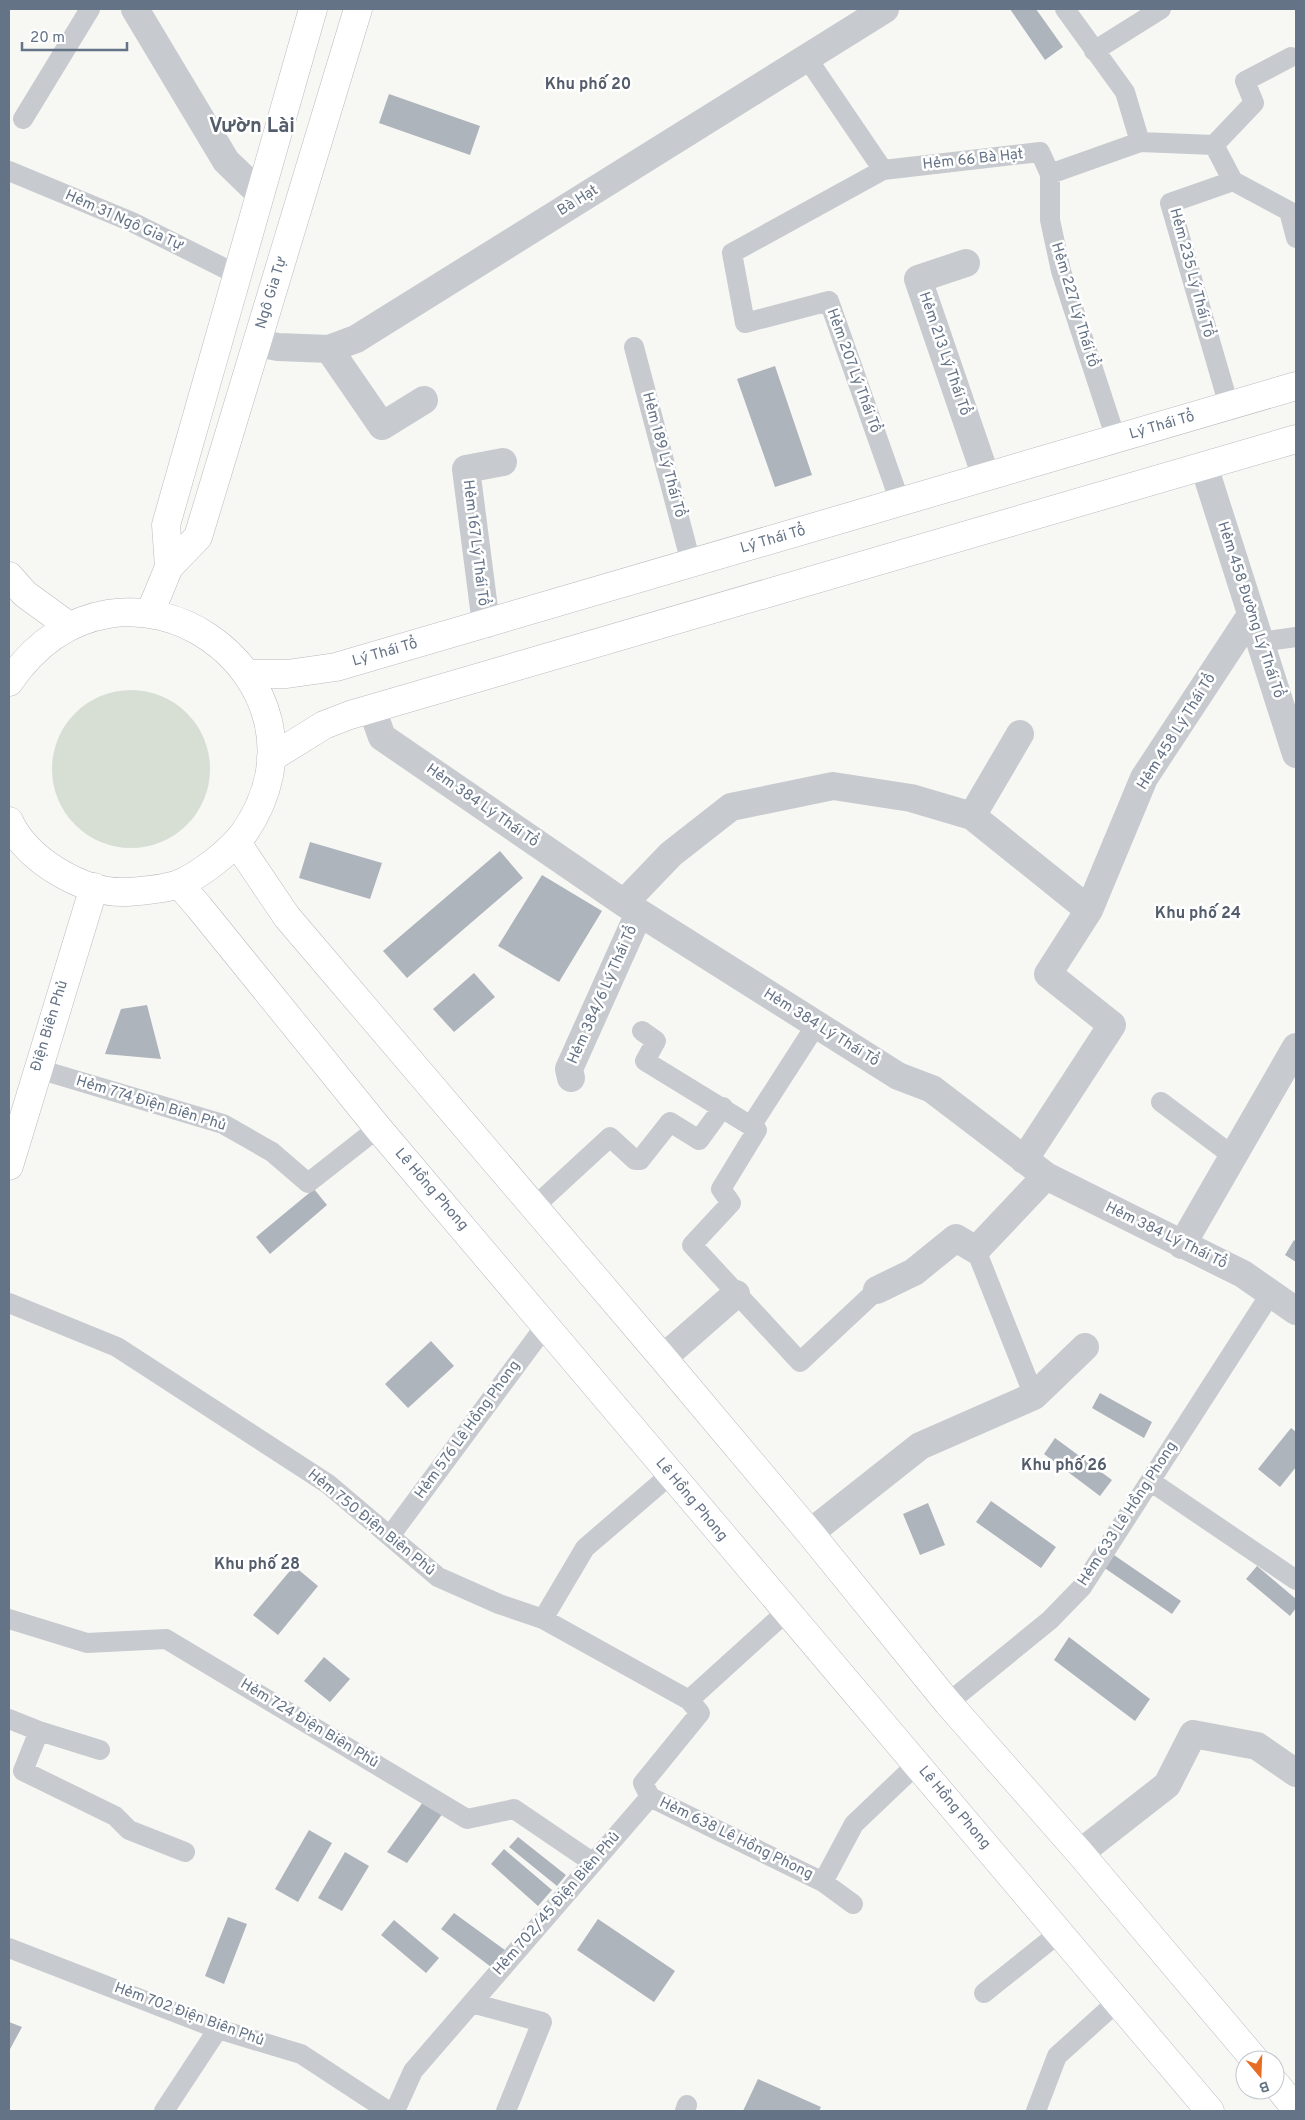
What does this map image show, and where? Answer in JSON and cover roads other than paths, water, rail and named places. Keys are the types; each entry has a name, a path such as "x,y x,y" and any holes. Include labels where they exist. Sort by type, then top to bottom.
{"main road":[{"name":"Ngô Gia Tự","path":"169,568 166,525 313,9"},
{"name":"Ngô Gia Tự","path":"150,613 169,568 198,536 358,9"},
{"name":"Lý Thái Tổ","path":"247,674 287,674 336,667 1296,386"},
{"path":"271,758 324,725 372,709 1296,439"},
{"path":"9,576 25,594 69,626"},
{"path":"9,682 23,662 43,643 69,626 95,617 123,612 150,613 170,618 200,630 226,649 247,674 261,700 269,728 271,758 264,796 255,817 237,843 214,862 179,884 125,892 94,887 62,874 35,854 12,828 9,821"},
{"path":"237,843 287,918 663,1358 810,1533 948,1702 1080,1853 1247,2050"},
{"name":"Lê Hồng Phong","path":"179,884 378,1128 1210,2111"},
{"name":"Điện Biên Phủ","path":"9,1166 94,887"},
{"path":"1285,2095 1296,2108"}],"street":[{"path":"135,9 226,162 260,194"},
{"name":"Bà Hạt","path":"257,343 278,347 329,349 356,340 885,9"},
{"name":"Hẻm 213 Lý Thái Tổ","path":"966,263 918,279 986,477"},
{"path":"329,349 382,426 424,400"},
{"name":"Hẻm 167 Lý Thái Tổ","path":"486,624 466,469 503,462"},
{"name":"Hẻm 458 Đường Lý Thái Tổ","path":"1204,466 1296,754"},
{"name":"Hẻm 458 Lý Thái Tổ","path":"1024,1160 1112,1025 1048,974 1089,910 1144,778 1252,615"},
{"name":"Hẻm 384 Lý Thái Tổ","path":"372,709 382,736 631,908 898,1076 932,1089 1046,1176 1243,1274 1296,1311"},
{"path":"972,816 1020,734"},
{"path":"631,908 671,854 732,807 833,786 911,798 972,816 1089,910"},
{"name":"Hẻm 384/6 Lý Thái Tổ","path":"571,1078 570,1070 631,908"},
{"path":"1182,1245 1296,1047"},
{"path":"877,1290 914,1272 956,1238 976,1250 1046,1176"},
{"path":"663,1358 736,1294"},
{"path":"810,1533 920,1446 1034,1396 1085,1347"},
{"path":"1080,1853 1168,1784 1192,1734 1257,1746 1296,1773"}],"lane":[{"path":"23,118 90,9"},
{"path":"1065,9 1094,51 1126,92 1140,142"},
{"path":"1094,51 1161,9"},
{"path":"1050,174 1140,142 1214,145 1254,103 1245,81 1291,57"},
{"path":"807,58 883,170"},
{"path":"1214,145 1233,181 1292,208 1296,238"},
{"name":"Hẻm 66 Bà Hạt","path":"732,253 883,170 1040,152 1050,174"},
{"name":"Hẻm 31 Ngô Gia Tự","path":"9,171 132,222 238,275"},
{"name":"Hẻm 227 Lý Thái tổ","path":"1050,174 1050,220 1061,272 1116,439"},
{"name":"Hẻm 235 Lý Thái Tổ","path":"1229,406 1170,203 1233,181"},
{"name":"Hẻm 207 Lý Thái Tổ","path":"732,253 745,322 829,301 900,502"},
{"name":"Hẻm 189 Lý Thái Tổ","path":"634,347 691,563"},
{"path":"1260,642 1296,637"},
{"path":"751,1126 816,1025"},
{"path":"642,1032 656,1041 645,1061 723,1107 757,1130 721,1189 730,1203 692,1245 736,1294 800,1362 877,1290"},
{"name":"Hẻm 774 Điện Biên Phủ","path":"38,1069 222,1124 272,1152 308,1184 378,1128"},
{"path":"1161,1102 1233,1156"},
{"path":"534,1207 610,1137 635,1160 640,1160 670,1122 698,1140 723,1107"},
{"path":"976,1250 1034,1396"},
{"name":"Hẻm 633 Lê Hồng Phong","path":"948,1702 1050,1620 1082,1587 1271,1293"},
{"name":"Hẻm 750 Điện Biên Phủ","path":"9,1304 117,1347 328,1484 438,1577 499,1604 543,1619 689,1700"},
{"name":"Hẻm 576 Lê Hồng Phong","path":"390,1536 546,1325"},
{"path":"543,1619 585,1548 670,1475"},
{"path":"1150,1481 1296,1580"},
{"path":"650,1797 643,1783 700,1713 689,1700 786,1612"},
{"name":"Hẻm 724 Điện Biên Phủ","path":"9,1620 87,1643 166,1639 467,1819 514,1809 592,1862"},
{"path":"9,1719 39,1732 100,1750"},
{"path":"39,1732 23,1771 115,1816 129,1830 185,1852"},
{"name":"Hẻm 638 Lê Hồng Phong","path":"823,1882 854,1824 917,1764"},
{"name":"Hẻm 638 Lê Hồng Phong","path":"650,1797 823,1882 852,1904"},
{"name":"Hẻm 702/45 Điện Biên Phủ","path":"395,2111 412,2071 650,1797"},
{"path":"984,1994 1059,1933"},
{"name":"Hẻm 702 Điện Biên Phủ","path":"9,1948 218,2029 301,2054 388,2111"},
{"path":"1036,2111 1057,2056 1118,2001"},
{"path":"472,2003 542,2022 506,2111"},
{"path":"164,2111 218,2029"}],"district":[{"name":"Khu phố 20","path":"588,85"},
{"name":"Vườn Lài","path":"252,127"},
{"name":"Khu phố 24","path":"1198,914"},
{"name":"Khu phố 26","path":"1064,1466"},
{"name":"Khu phố 28","path":"257,1565"}]}
